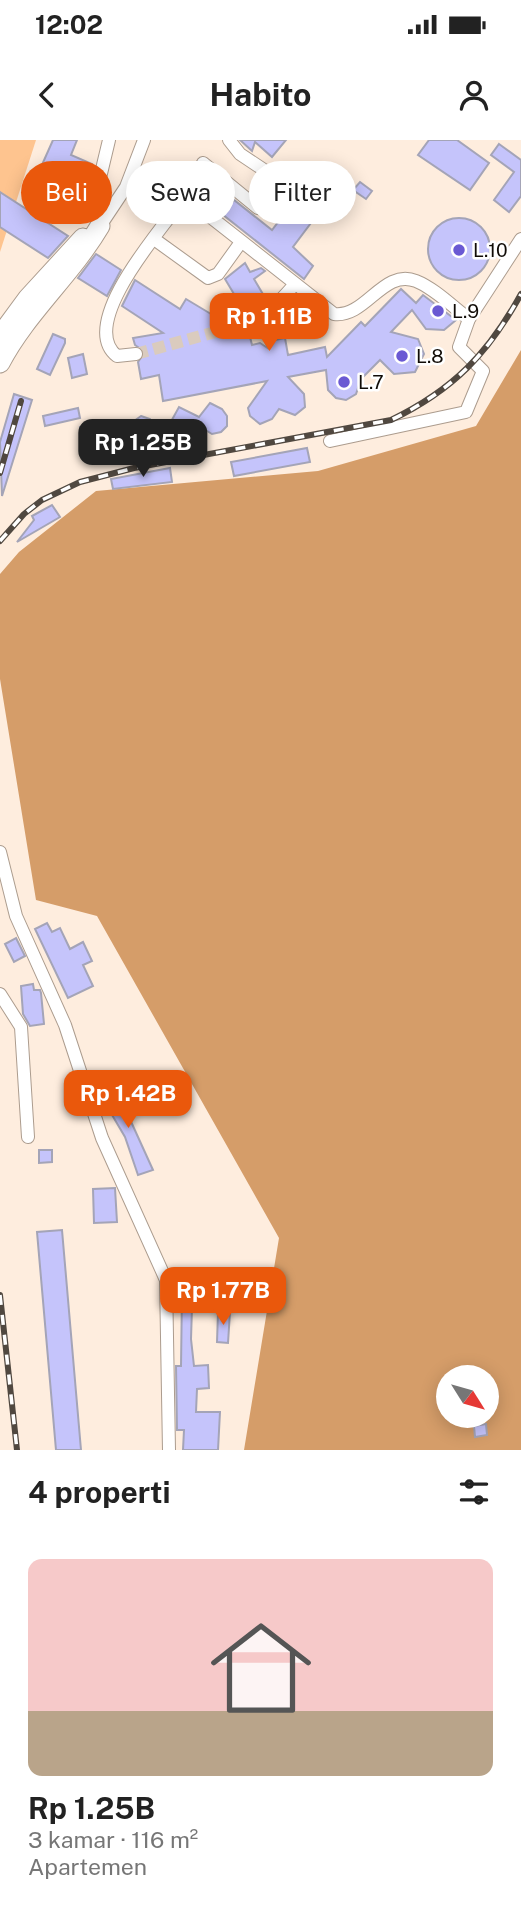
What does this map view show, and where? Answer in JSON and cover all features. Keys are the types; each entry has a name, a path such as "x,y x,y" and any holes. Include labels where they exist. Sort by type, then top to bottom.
{"highway":[{"path":"3,324 75,244 100,226"},
{"path":"0,363 14,339 83,254 100,226"}],"street":[{"path":"104,161 109,140"},
{"path":"137,161 144,140"},
{"path":"229,140 240,154 282,182 282,189 265,209 258,208 235,189"},
{"path":"100,226 126,185"},
{"path":"130,356 113,353 104,336 108,311 165,224"},
{"path":"219,224 334,314 352,312 394,281 405,278 418,281 469,319"},
{"path":"154,239 208,278 218,274 241,242"},
{"path":"330,442 466,412 483,371 459,347 469,319 521,239"},
{"path":"233,327 260,320 295,284"},
{"path":"0,852 16,916 65,1026 102,1138 166,1280 169,1450"},
{"path":"0,994 21,1027 28,1136"}],"shaded area":[{"path":"0,140 36,140 29,161 21,161 21,187 0,252"},
{"path":"521,350 521,1450 244,1450 279,1238 97,916 36,900 0,679 0,574 19,552 96,491 318,471 476,426"}],"building":[{"path":"53,140 77,140 71,155 85,161 44,161"},
{"path":"240,140 286,140 272,157 255,142 252,151"},
{"path":"429,140 457,140 489,163 470,190 418,155"},
{"path":"499,144 521,160 521,196 509,212 494,200 514,172 491,155"},
{"path":"360,182 372,191 366,199 356,192"},
{"path":"0,192 21,206 21,224 49,224 68,236 48,258 0,227"},
{"path":"235,201 249,212 249,224 264,224 272,230 277,224 310,224 293,247 313,266 304,279 235,224"},
{"name":"L.10","path":"459,218 481,227 490,249 481,271 459,280 437,271 428,249 437,227"},
{"path":"96,254 121,270 107,296 78,278"},
{"path":"245,263 250,272 261,268 265,271 254,279 267,301 246,314 225,279"},
{"path":"135,280 180,309 186,299 226,323 228,334 243,333 250,337 252,345 260,343 269,349 265,342 285,338 288,355 325,347 327,357 361,322 365,326 401,289 416,303 423,295 456,320 444,330 426,329 412,310 391,332 418,339 424,354 415,372 394,374 380,360 361,379 356,394 346,400 336,398 328,390 326,370 288,377 304,394 305,407 295,415 279,409 272,419 260,424 250,416 248,408 267,381 163,401 159,375 141,379 138,362 145,352 135,345 133,338 163,333 122,306"},
{"path":"53,334 65,339 65,343 50,375 37,369"},
{"path":"83,354 87,374 72,378 68,358"},
{"path":"14,394 32,400 2,496 0,442"},
{"path":"210,403 222,409 227,416 227,426 221,432 212,434 199,426 190,437 181,438 168,427 179,407 199,417"},
{"path":"78,408 80,418 45,426 43,416"},
{"path":"141,416 150,419 156,429 148,443 139,444 130,439 111,448 100,442 82,445 80,427 112,420 127,426"},
{"path":"307,448 310,462 234,476 231,462"},
{"path":"170,468 172,482 113,489 111,479"},
{"path":"52,505 60,517 17,542 34,520 32,516"},
{"path":"47,923 52,932 60,928 70,949 83,942 92,961 83,965 93,986 68,998 35,929"},
{"path":"16,938 25,956 14,962 5,944"},
{"path":"33,984 34,990 40,990 41,993 44,1024 30,1026 23,1014 21,986"},
{"path":"121,1088 131,1114 128,1115 153,1170 138,1175 125,1137 102,1098"},
{"path":"39,1150 52,1150 52,1162 39,1163"},
{"path":"115,1188 117,1222 94,1223 93,1189"},
{"path":"62,1230 81,1450 56,1450 37,1232"},
{"path":"193,1277 191,1339 194,1366 208,1365 209,1388 197,1389 196,1412 220,1412 218,1450 183,1450 184,1430 177,1430 176,1366 181,1366 182,1292 179,1292 178,1279"},
{"path":"218,1312 230,1312 228,1343 217,1342"},
{"path":"474,1428 486,1428 487,1435 475,1437"}],"tunnel":[{"path":"136,354 233,327"}],"railway":[{"path":"0,541 24,514 42,500 80,482 134,468 391,420 433,396 467,368 495,335 521,294"},
{"path":"0,473 21,401"},
{"path":"0,1295 17,1450"}],"place":[{"name":"L.10","path":"459,250"},
{"name":"L.9","path":"438,311"},
{"name":"L.8","path":"402,356"},
{"name":"L.7","path":"344,382"}]}
